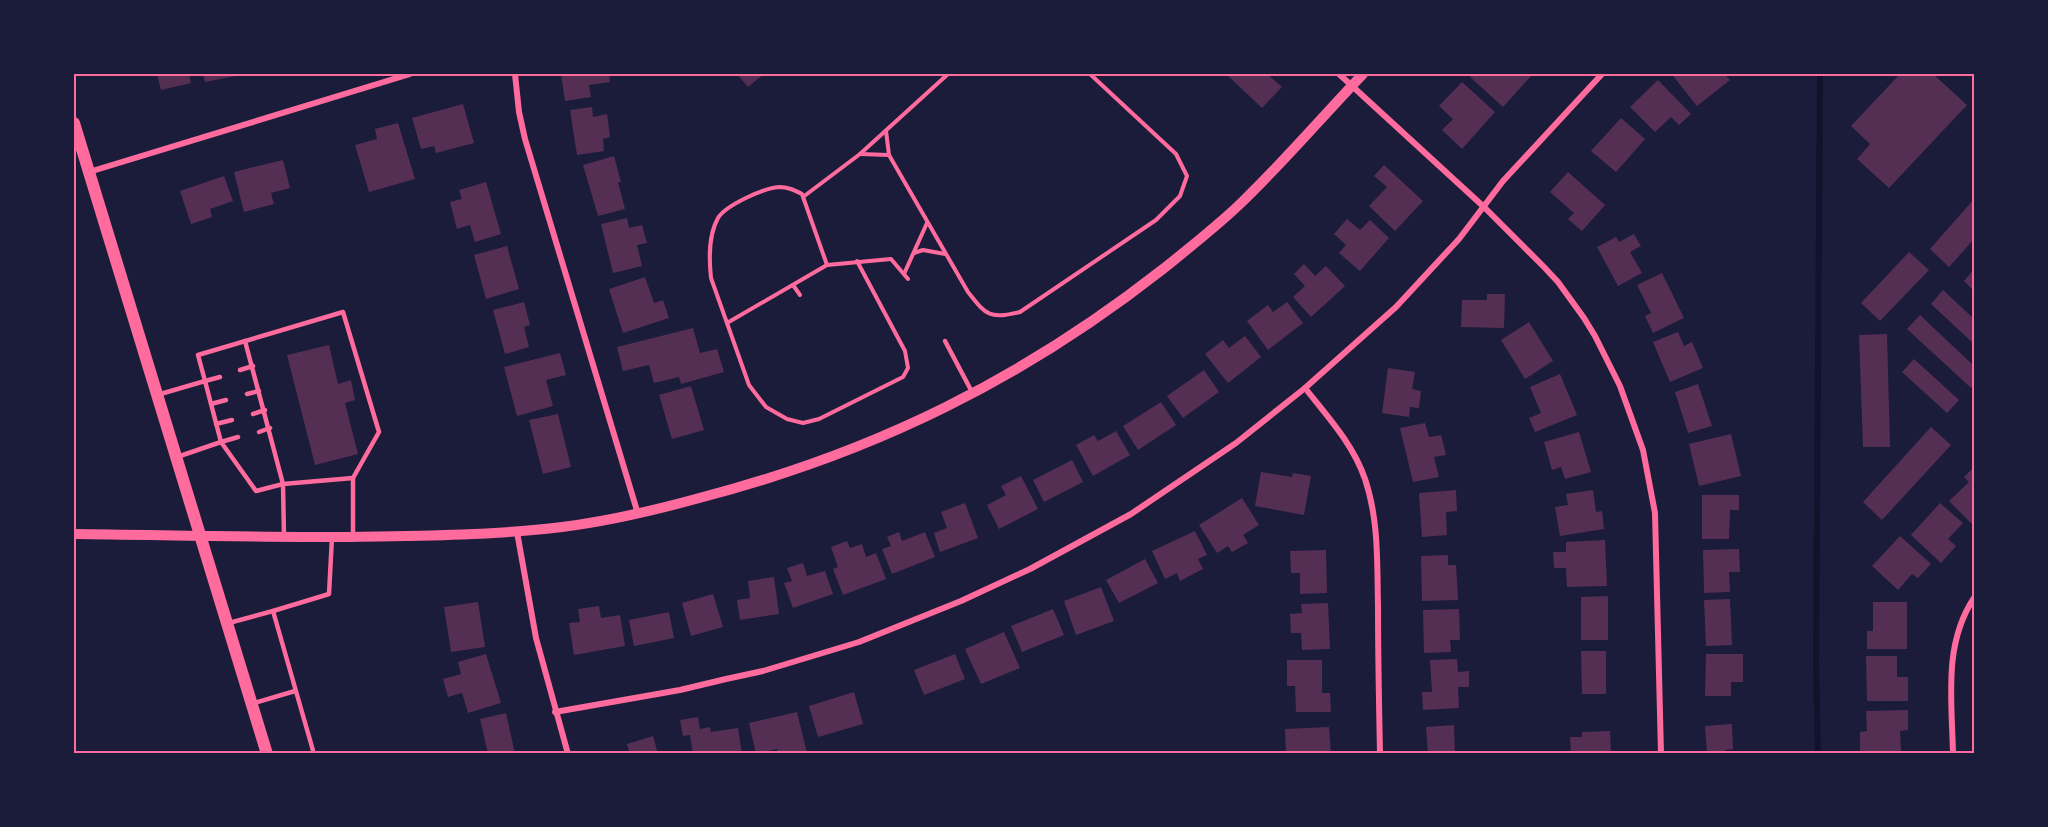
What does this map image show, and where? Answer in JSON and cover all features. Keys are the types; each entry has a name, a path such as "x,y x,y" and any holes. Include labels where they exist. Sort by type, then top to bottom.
{"main road":[{"path":"74,123 267,753"}],"street":[{"path":"88,172 410,74"},
{"path":"515,74 519,112 525,139 638,514"},
{"path":"1339,74 1484,207 1558,282 1584,318 1616,376 1636,427 1647,467 1655,513 1661,753"},
{"path":"74,534 353,537 517,532 565,527 638,514 751,485 827,459 902,428 974,394 1066,340 1112,308 1183,253 1238,206 1363,74"},
{"path":"555,712 680,690 763,671 859,642 961,601 1030,569 1131,514 1236,443 1305,388 1396,307 1459,239 1503,181 1602,74"},
{"path":"1305,388 1352,450 1365,480 1372,509 1377,548 1380,753"},
{"path":"517,532 536,638 568,753"},
{"path":"1953,753 1951,668 1953,647 1967,608 1974,598"}],"lane":[{"path":"353,478 283,484 255,490 221,442 198,355 344,312 379,432 353,478 353,537"},
{"path":"245,341 270,428 283,484 284,537"},
{"path":"945,342 974,394"},
{"path":"240,370 253,366"},
{"path":"158,395 220,377"},
{"path":"247,394 259,391"},
{"path":"211,404 226,400"},
{"path":"253,414 265,410"},
{"path":"216,424 232,420"},
{"path":"259,432 270,428"},
{"path":"176,457 238,437"},
{"path":"227,623 329,594 332,537"},
{"path":"273,611 314,753"},
{"path":"252,704 295,691"}],"path":[{"path":"803,197 860,154 948,74"},
{"path":"886,131 889,155 968,292 983,312 1002,316 1020,312 1156,220 1180,196 1187,176 1176,154 1090,74"},
{"path":"860,154 889,155"},
{"path":"827,265 802,194 791,189 778,187 744,198 719,216 713,230 709,261 711,278 749,384 766,407 787,419 803,423 819,419 903,377 908,368 905,351 857,261"},
{"path":"904,274 928,222"},
{"path":"914,253 923,250 946,254"},
{"path":"727,324 827,265 891,259 908,279"},
{"path":"793,285 800,295"}],"building":[{"path":"157,74 189,74 191,83 161,90"},
{"path":"203,74 241,74 241,75 205,82"},
{"path":"561,74 609,74 610,82 589,85 591,97 565,101"},
{"path":"737,74 764,74 748,87"},
{"path":"1226,74 1267,74 1282,87 1262,108"},
{"path":"1473,74 1532,75 1503,107 1470,77"},
{"path":"1677,74 1724,74 1730,80 1697,106 1673,76"},
{"path":"1900,74 1933,74 1967,105 1889,188 1857,159 1870,144 1851,126"},
{"path":"1658,80 1691,114 1679,125 1671,117 1655,132 1630,107"},
{"path":"1462,82 1495,112 1462,149 1442,130 1453,119 1439,106"},
{"path":"463,104 474,143 436,153 434,146 421,149 412,118"},
{"path":"592,107 593,117 607,114 610,137 603,139 604,151 577,155 570,110"},
{"path":"1621,118 1645,139 1616,172 1591,151"},
{"path":"398,123 415,179 369,192 355,145 377,139 375,129"},
{"path":"614,156 625,209 598,216 583,165"},
{"path":"283,160 290,188 271,193 274,204 244,212 234,172"},
{"path":"1384,165 1423,201 1395,231 1369,206 1387,187 1374,176"},
{"path":"1568,172 1605,205 1582,231 1568,219 1574,213 1550,192"},
{"path":"224,176 233,201 210,209 212,217 191,224 180,191"},
{"path":"486,182 501,234 475,242 470,225 457,229 450,202 462,199 459,190"},
{"path":"1974,199 1974,239 1949,267 1930,249"},
{"path":"627,218 629,228 642,225 647,243 637,245 642,266 613,273 601,224"},
{"path":"1347,219 1360,230 1370,220 1389,238 1360,271 1339,253 1346,245 1334,234"},
{"path":"1634,234 1641,246 1630,252 1642,273 1618,286 1597,247 1616,237 1619,242"},
{"path":"507,246 519,289 486,299 474,255"},
{"path":"1909,252 1929,270 1880,321 1861,303"},
{"path":"1304,264 1315,276 1326,266 1345,286 1311,317 1293,297 1305,286 1294,274"},
{"path":"1974,269 1974,291 1964,281"},
{"path":"1662,273 1684,318 1653,333 1645,316 1651,313 1637,285"},
{"path":"645,277 654,303 663,300 669,318 623,333 609,289"},
{"path":"1943,290 1974,319 1974,344 1931,304"},
{"path":"1487,294 1505,294 1504,328 1461,327 1462,300 1487,300"},
{"path":"524,302 530,325 524,327 529,347 505,354 493,310"},
{"path":"1287,302 1303,323 1268,350 1247,321 1268,305 1273,312"},
{"path":"1920,315 1974,366 1974,384 1971,388 1907,329"},
{"path":"1529,322 1553,361 1525,379 1501,340"},
{"path":"693,328 700,353 717,349 724,372 681,384 679,377 654,383 649,365 623,371 617,347"},
{"path":"1678,332 1684,346 1692,342 1703,368 1670,382 1653,342"},
{"path":"1887,334 1890,447 1863,447 1859,335"},
{"path":"1245,336 1261,357 1228,383 1205,354 1223,340 1229,348"},
{"path":"329,345 338,384 351,380 355,400 345,403 358,454 315,465 287,355"},
{"path":"560,353 566,375 546,380 553,406 517,416 504,367"},
{"path":"1914,359 1959,400 1947,413 1902,372"},
{"path":"1388,368 1415,372 1412,389 1421,391 1419,408 1410,407 1409,417 1382,413"},
{"path":"1204,370 1219,392 1183,418 1167,396"},
{"path":"1560,374 1577,415 1535,432 1529,418 1541,413 1530,387"},
{"path":"1698,384 1712,426 1688,433 1675,392"},
{"path":"691,386 704,430 672,439 659,395"},
{"path":"1161,402 1176,425 1138,450 1123,426"},
{"path":"558,414 571,467 543,474 529,420"},
{"path":"1425,423 1429,437 1441,435 1446,455 1434,457 1439,477 1413,482 1400,428"},
{"path":"1931,427 1951,445 1882,520 1863,502"},
{"path":"1116,431 1130,455 1093,476 1076,445 1094,435 1098,441"},
{"path":"1579,432 1591,472 1565,479 1561,467 1552,470 1544,442"},
{"path":"1731,434 1741,476 1699,486 1689,444"},
{"path":"1072,460 1083,482 1044,502 1033,480"},
{"path":"1974,467 1974,522 1972,524 1949,501 1969,482 1964,477"},
{"path":"1261,472 1292,477 1293,473 1311,476 1304,515 1255,506"},
{"path":"1021,476 1038,509 999,529 987,505 1006,495 1001,486"},
{"path":"1456,490 1457,511 1446,512 1447,535 1422,537 1419,493"},
{"path":"1593,490 1596,512 1602,511 1604,529 1560,536 1555,507 1568,505 1566,494"},
{"path":"1702,495 1739,495 1739,510 1730,510 1729,539 1702,539"},
{"path":"1242,498 1259,525 1243,535 1248,543 1232,552 1228,546 1217,553 1199,525"},
{"path":"965,503 978,538 940,552 934,533 947,528 941,512"},
{"path":"1940,503 1963,523 1948,539 1956,546 1941,563 1911,535"},
{"path":"1195,531 1207,555 1198,559 1203,569 1180,581 1177,573 1165,579 1152,551"},
{"path":"899,532 902,541 925,532 935,557 892,574 882,549 891,546 887,537"},
{"path":"1900,536 1931,564 1918,578 1912,574 1898,590 1872,566"},
{"path":"1605,540 1607,586 1567,587 1566,568 1554,568 1553,552 1566,552 1566,542"},
{"path":"847,541 850,548 862,544 866,557 876,553 886,579 843,595 833,569 838,567 831,547"},
{"path":"1739,549 1740,572 1729,572 1730,592 1704,593 1703,550"},
{"path":"1326,550 1327,593 1300,594 1300,573 1291,573 1290,551"},
{"path":"1448,555 1448,565 1456,565 1458,600 1422,601 1421,556"},
{"path":"1145,559 1158,583 1119,603 1106,580"},
{"path":"803,563 807,576 825,571 833,594 793,608 784,583 792,581 787,568"},
{"path":"774,577 779,614 740,620 737,600 750,598 748,581"},
{"path":"1101,587 1114,621 1076,635 1064,601"},
{"path":"713,594 723,627 691,636 682,603"},
{"path":"1608,596 1608,640 1581,640 1581,597"},
{"path":"1730,599 1732,645 1706,646 1704,600"},
{"path":"478,602 485,647 451,652 444,607"},
{"path":"1873,602 1907,602 1907,649 1867,649 1867,631 1873,631"},
{"path":"1328,603 1330,649 1302,650 1301,633 1291,633 1290,614 1302,613 1301,604"},
{"path":"599,606 601,618 620,615 625,646 574,655 569,623 580,622 578,609"},
{"path":"1053,609 1064,635 1022,652 1011,626"},
{"path":"1459,609 1460,640 1450,640 1451,652 1424,653 1423,610"},
{"path":"669,612 674,638 634,646 629,620"},
{"path":"1004,632 1020,668 981,684 965,649"},
{"path":"1581,651 1606,651 1606,694 1582,694"},
{"path":"486,654 501,703 468,713 462,693 448,697 443,679 461,674 458,662"},
{"path":"955,654 965,679 924,695 914,670"},
{"path":"1706,654 1743,654 1743,682 1731,682 1731,696 1705,696"},
{"path":"1866,656 1897,656 1897,677 1908,677 1908,701 1867,701"},
{"path":"1457,659 1458,672 1469,671 1469,687 1458,687 1459,708 1423,710 1422,692 1432,692 1430,660"},
{"path":"1287,660 1322,660 1322,693 1330,693 1331,712 1296,712 1295,686 1287,686"},
{"path":"854,692 863,724 818,737 809,706"},
{"path":"1908,710 1908,730 1900,731 1901,751 1860,752 1860,732 1867,731 1866,711"},
{"path":"797,712 807,753 778,754 777,749 756,754 749,723"},
{"path":"506,713 515,754 488,754 480,719"},
{"path":"698,717 700,729 710,727 711,732 738,728 742,754 693,754 690,735 683,736 680,720"},
{"path":"1732,724 1733,749 1725,750 1725,754 1707,754 1705,726"},
{"path":"1454,725 1455,754 1428,754 1426,727"},
{"path":"1329,727 1331,754 1286,753 1285,729"},
{"path":"1610,731 1611,754 1571,754 1570,737 1582,737 1582,732"},
{"path":"653,736 658,754 630,754 627,744"}],"waterway":[{"path":"1818,754 1816,664 1820,74"}]}
